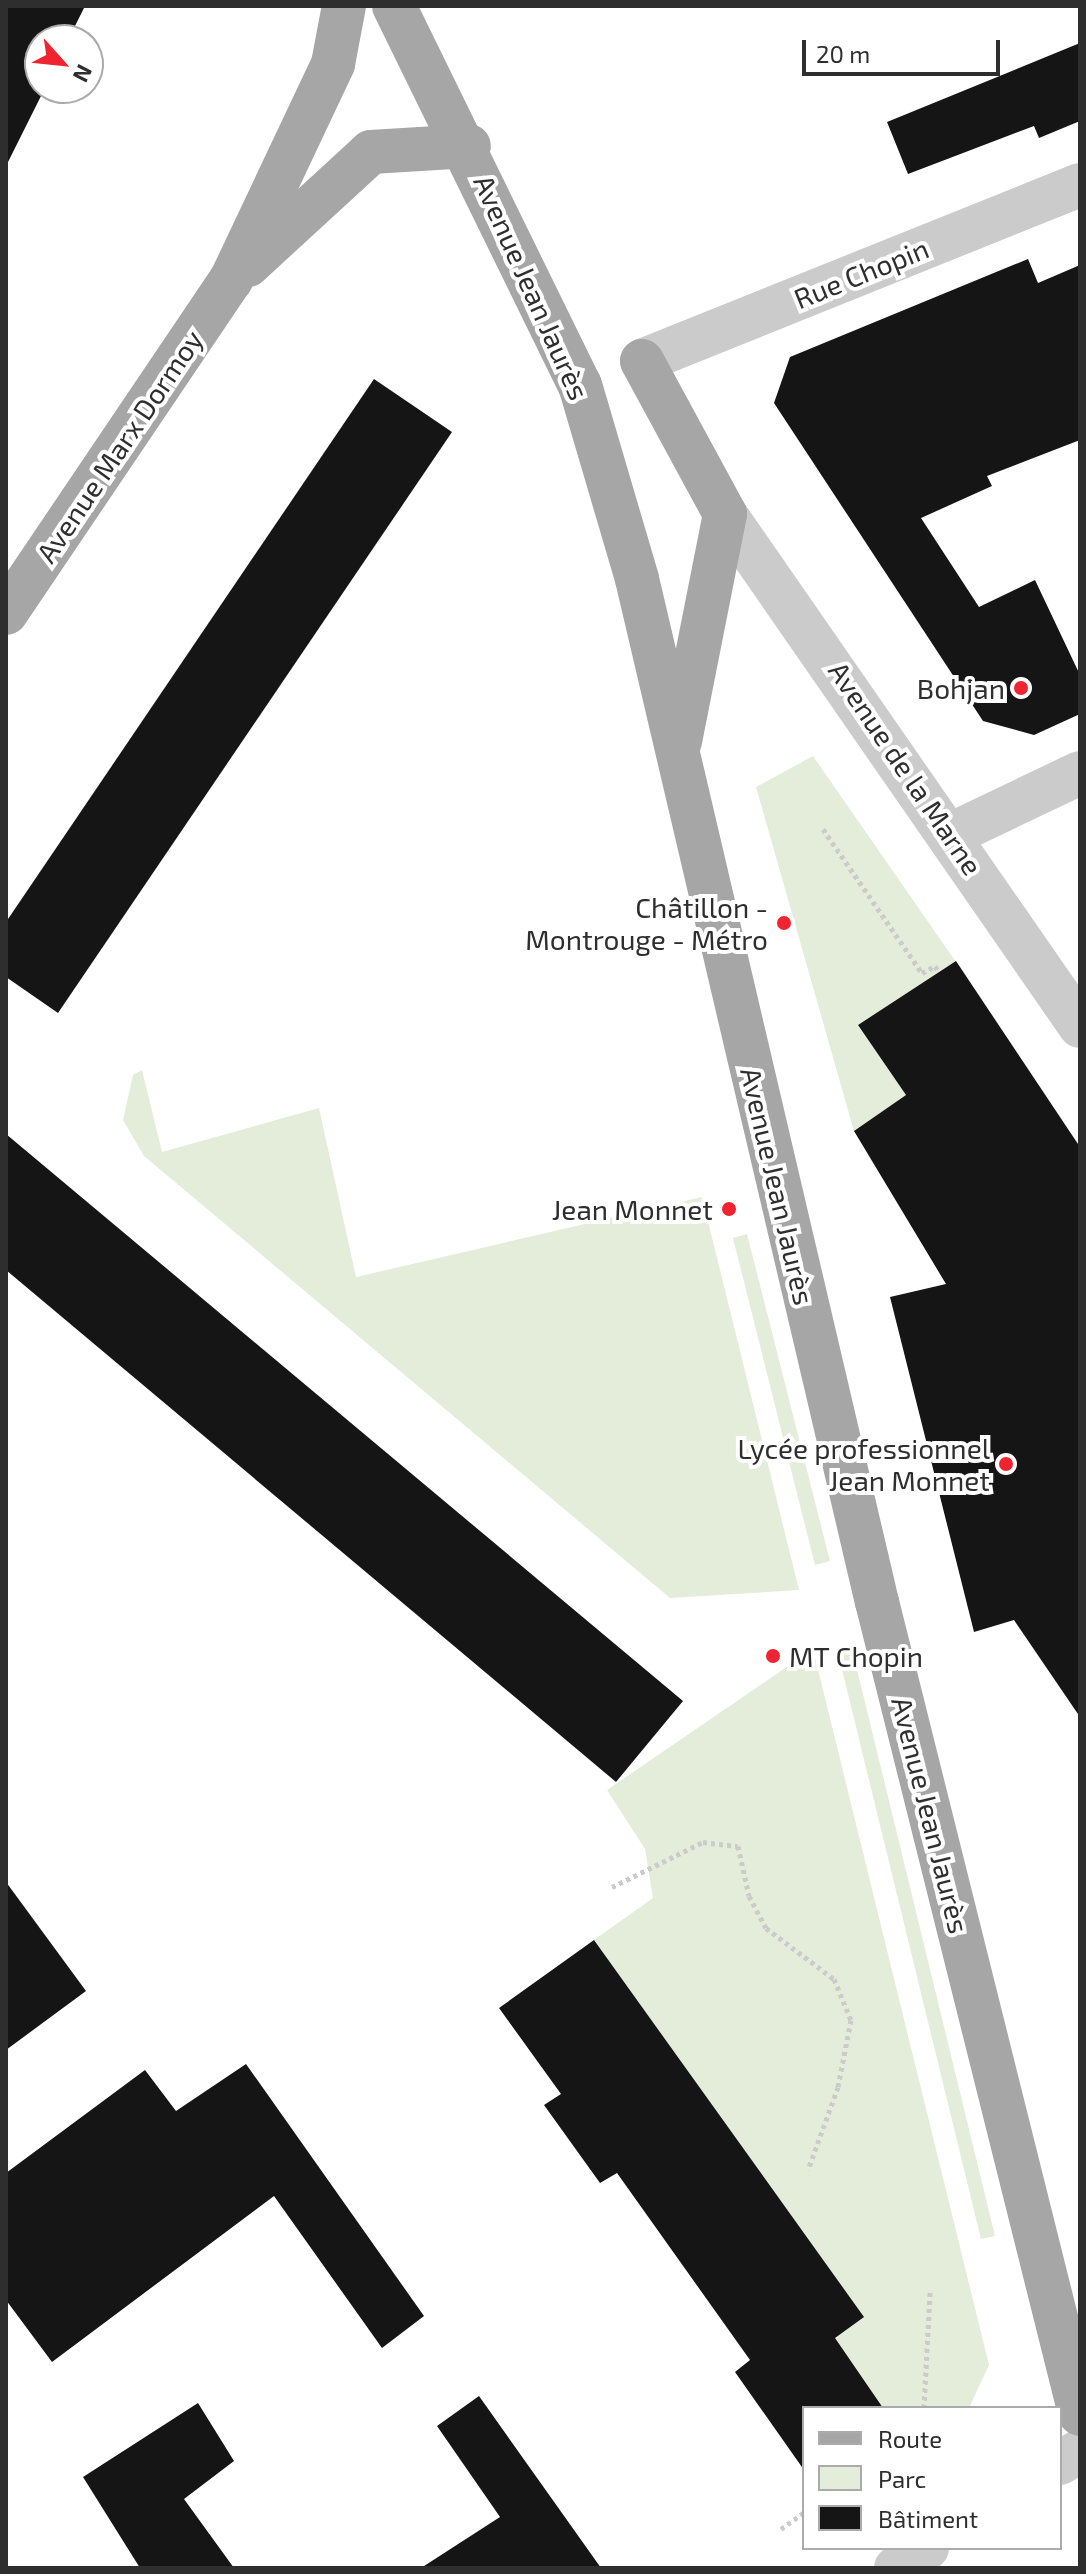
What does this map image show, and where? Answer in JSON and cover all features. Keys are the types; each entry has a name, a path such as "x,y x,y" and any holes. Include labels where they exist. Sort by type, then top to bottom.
{"main road":[{"name":"Avenue Marx Dormoy","path":"6,613 231,280 333,64 344,6"},
{"name":"Avenue Jean Jaurès","path":"400,15 469,146 580,385 678,748 873,1586 1080,2414"},
{"name":"Avenue Marx Dormoy","path":"231,280 371,152 469,146"},
{"path":"642,361 725,514"},
{"name":"Avenue Jean Jaurès","path":"678,748 709,622 725,514"}],"street":[{"name":"Rue Chopin","path":"642,361 1080,185"},
{"name":"Avenue de la Marne","path":"725,514 952,834 1080,1026"},
{"path":"952,834 1080,773"},
{"path":"1062,2462 1080,2451"},
{"path":"896,2568 924,2550"}],"path":[{"path":"823,829 922,973 935,966 939,972"},
{"path":"612,1887 703,1842 738,1846 749,1896 766,1928 834,1979 851,2020 838,2087 808,2170"},
{"path":"924,2406 930,2292"},
{"path":"781,2529 802,2513"}],"green space":[{"path":"813,756 956,962 858,1025 906,1095 854,1131 756,787"},
{"path":"142,1070 162,1152 319,1108 356,1277 702,1197 799,1590 670,1598 144,1156 123,1120 133,1075"},
{"path":"747,1234 830,1561 815,1565 733,1238"},
{"path":"813,1649 989,2365 970,2406 846,2406 835,2338 863,2316 594,1940 653,1898 645,1849 607,1790"},
{"path":"852,1649 995,2236 981,2239 838,1653"}],"building":[{"path":"6,6 85,6 76,24 24,24 24,104 37,104 6,166"},
{"path":"1080,43 1080,121 1039,138 1034,126 908,174 887,122"},
{"path":"1028,259 1038,283 1080,265 1080,440 987,476 992,486 921,518 979,607 1035,580 1080,675 1080,714 1034,735 983,721 774,403 790,357"},
{"path":"374,379 452,432 58,1013 6,977 6,922"},
{"name":"Lycée professionnel Jean Monnet","path":"956,961 1080,1147 1080,1717 1014,1620 974,1632 890,1297 946,1284 854,1131 906,1095 858,1025"},
{"path":"6,1134 683,1701 616,1782 6,1270"},
{"path":"6,1882 86,1991 6,2050"},
{"path":"594,1940 864,2317 835,2338 882,2406 802,2406 802,2467 735,2372 750,2360 617,2173 600,2183 544,2105 561,2094 499,2008"},
{"path":"246,2064 424,2316 382,2348 274,2196 52,2362 6,2300 6,2173 145,2070 176,2111"},
{"path":"479,2396 601,2568 421,2568 500,2517 437,2426"},
{"path":"198,2403 234,2461 184,2499 234,2568 140,2568 83,2477"}],"place":[{"name":"Bohjan","path":"1021,688"},
{"name":"Châtillon - Montrouge - Métro","path":"784,923"},
{"name":"Jean Monnet","path":"729,1209"},
{"name":"Lycée professionnel Jean Monnet","path":"1006,1464"},
{"name":"MT Chopin","path":"773,1656"}]}
